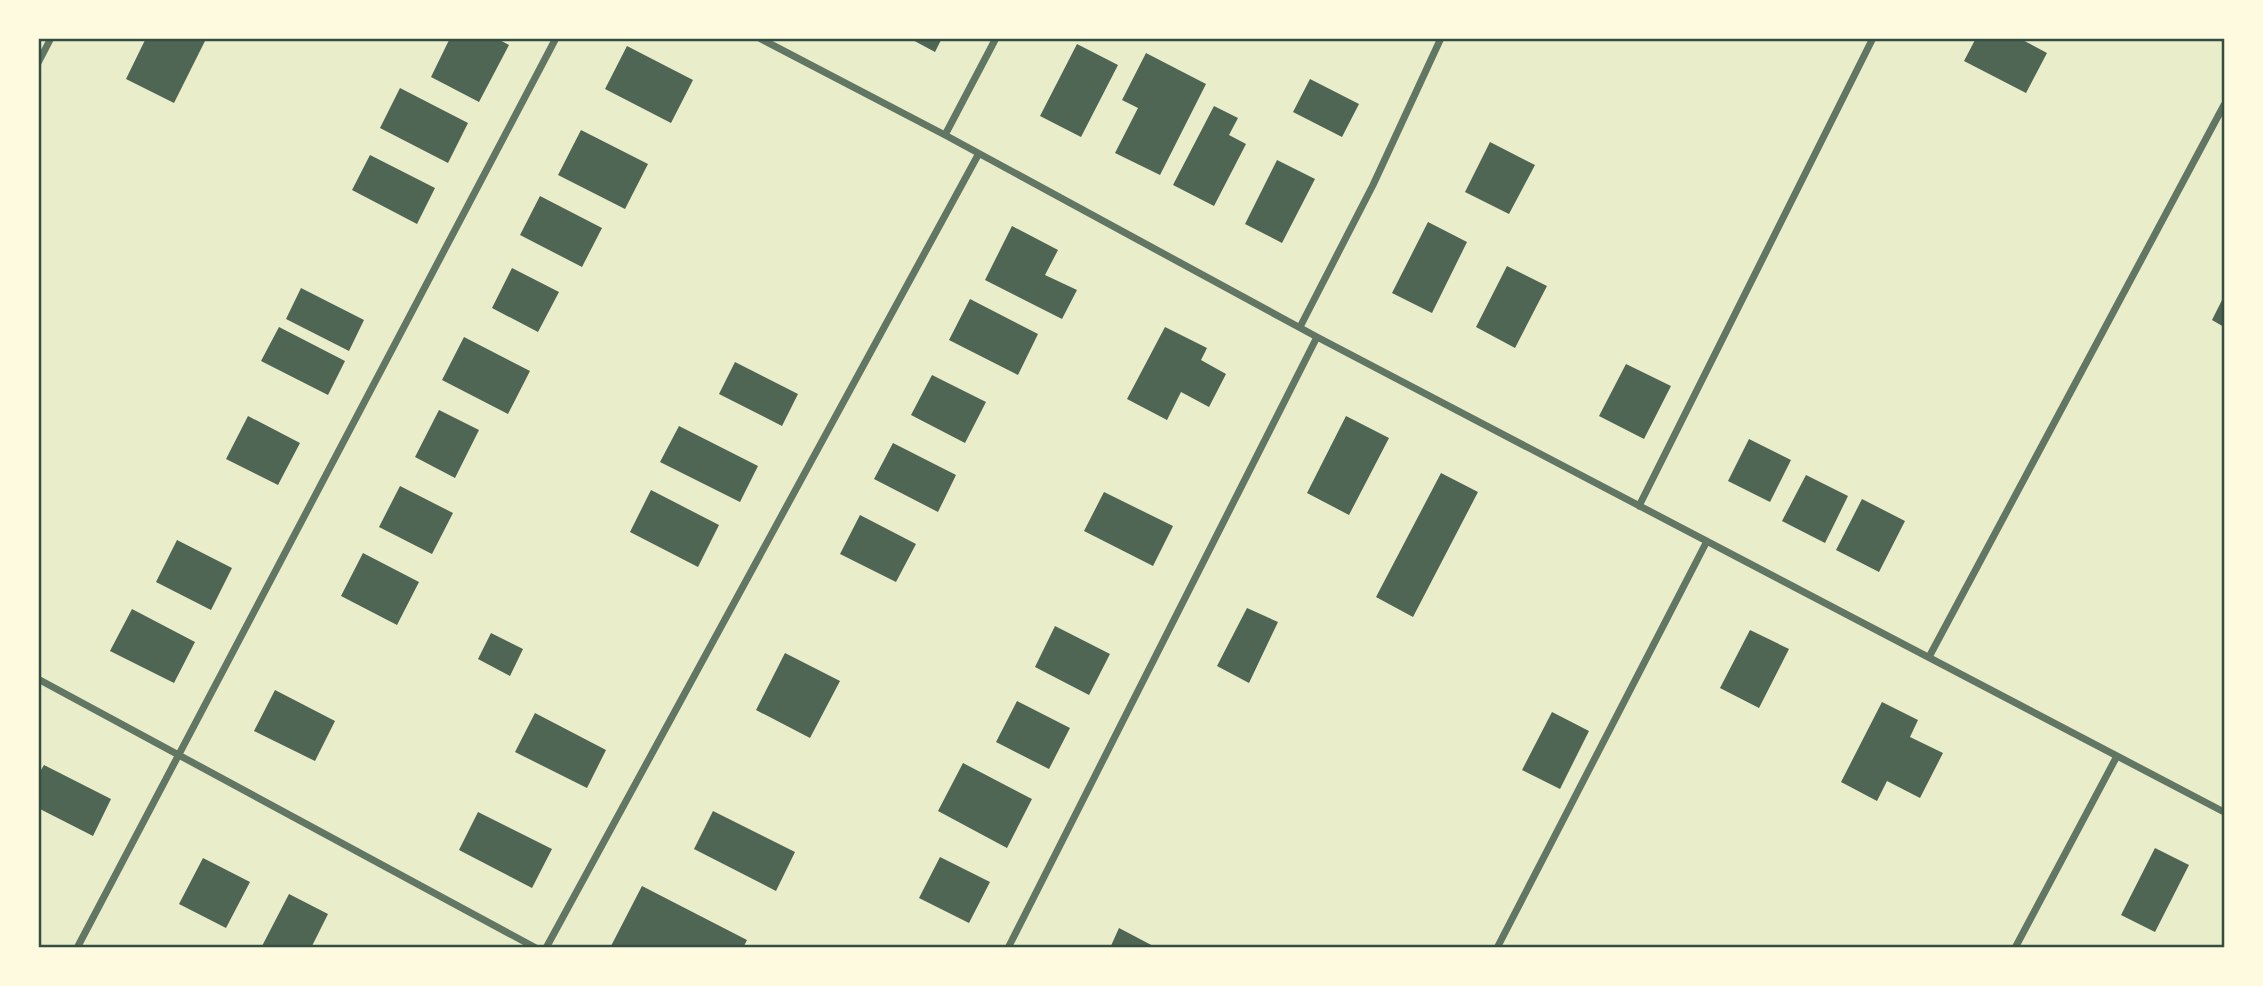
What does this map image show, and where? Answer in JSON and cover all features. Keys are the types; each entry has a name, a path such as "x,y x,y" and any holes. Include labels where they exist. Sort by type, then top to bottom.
{"street":[{"path":"38,63 51,38"},
{"path":"77,947 556,38"},
{"path":"759,38 945,135 1317,337 2224,812"},
{"path":"945,135 996,38"},
{"path":"1300,327 1373,185 1441,38"},
{"path":"1639,506 1873,38"},
{"path":"1929,657 2224,105"},
{"path":"546,947 978,155"},
{"path":"1008,947 1317,337"},
{"path":"1497,947 1707,541"},
{"path":"38,680 536,947"},
{"path":"2015,947 2118,755"}],"building":[{"path":"146,38 200,38 205,41 174,103 126,79"},
{"path":"450,38 496,38 509,45 479,102 431,77"},
{"path":"909,38 942,38 935,52"},
{"path":"1976,38 2019,38 2047,53 2026,93 1964,61"},
{"path":"1077,44 1118,65 1081,137 1040,116"},
{"path":"627,46 693,80 671,123 605,89"},
{"path":"1146,53 1206,84 1160,175 1115,153 1138,108 1122,100"},
{"path":"1310,79 1359,104 1342,137 1293,112"},
{"path":"400,88 468,123 448,163 380,128"},
{"path":"1214,106 1238,118 1229,135 1246,144 1214,206 1173,185"},
{"path":"581,130 648,164 625,209 558,175"},
{"path":"1490,142 1535,165 1509,214 1465,192"},
{"path":"370,155 435,188 417,224 352,190"},
{"path":"1277,160 1315,179 1282,243 1245,224"},
{"path":"540,196 602,228 582,267 520,235"},
{"path":"1428,222 1467,242 1432,313 1392,293"},
{"path":"1012,226 1058,250 1045,275 1077,290 1062,319 985,280"},
{"path":"1507,266 1547,286 1515,348 1476,327"},
{"path":"512,268 559,292 538,332 492,308"},
{"path":"301,288 364,320 349,351 286,319"},
{"path":"2224,296 2224,327 2212,320"},
{"path":"970,299 1038,334 1018,375 949,340"},
{"path":"279,327 345,361 328,395 261,361"},
{"path":"1165,327 1207,348 1201,360 1226,374 1209,407 1181,392 1167,420 1127,399"},
{"path":"464,337 530,371 508,414 442,380"},
{"path":"735,362 798,394 782,426 719,394"},
{"path":"1626,364 1671,386 1644,439 1599,416"},
{"path":"932,375 986,402 965,443 911,415"},
{"path":"439,410 479,430 455,478 415,457"},
{"path":"248,416 300,443 278,485 226,459"},
{"path":"1346,416 1389,438 1349,515 1307,493"},
{"path":"679,426 758,466 740,502 660,462"},
{"path":"1749,439 1791,460 1770,502 1728,481"},
{"path":"893,443 956,475 938,512 874,479"},
{"path":"1441,473 1478,492 1413,617 1376,597"},
{"path":"1806,475 1848,496 1825,543 1782,521"},
{"path":"400,486 453,513 432,554 379,527"},
{"path":"651,490 719,525 698,567 630,532"},
{"path":"1104,492 1173,526 1153,566 1084,531"},
{"path":"1862,499 1905,521 1879,572 1836,550"},
{"path":"860,515 916,544 896,582 840,554"},
{"path":"177,540 232,568 211,610 156,582"},
{"path":"363,553 419,582 397,625 341,596"},
{"path":"1247,608 1278,622 1249,683 1217,666"},
{"path":"132,609 195,642 174,683 110,651"},
{"path":"1055,626 1110,654 1089,695 1035,667"},
{"path":"1750,630 1789,649 1759,708 1720,688"},
{"path":"491,633 523,649 510,676 478,659"},
{"path":"785,653 840,681 810,738 756,710"},
{"path":"275,690 335,721 315,761 254,731"},
{"path":"1017,701 1070,728 1049,769 996,742"},
{"path":"1882,702 1918,720 1910,737 1943,753 1920,798 1887,781 1877,801 1841,782"},
{"path":"1552,712 1589,731 1560,789 1522,770"},
{"path":"535,713 606,750 587,788 515,752"},
{"path":"963,763 1032,799 1007,848 938,811"},
{"path":"44,765 111,799 93,836 38,808 38,775"},
{"path":"713,811 795,852 776,891 694,849"},
{"path":"478,812 552,849 532,888 459,850"},
{"path":"2155,848 2189,865 2155,932 2121,915"},
{"path":"940,857 990,882 969,923 919,898"},
{"path":"203,858 250,882 226,928 179,904"},
{"path":"642,886 747,940 743,948 611,946"},
{"path":"289,894 328,914 311,948 261,948"},
{"path":"1119,928 1157,948 1110,948"}]}
